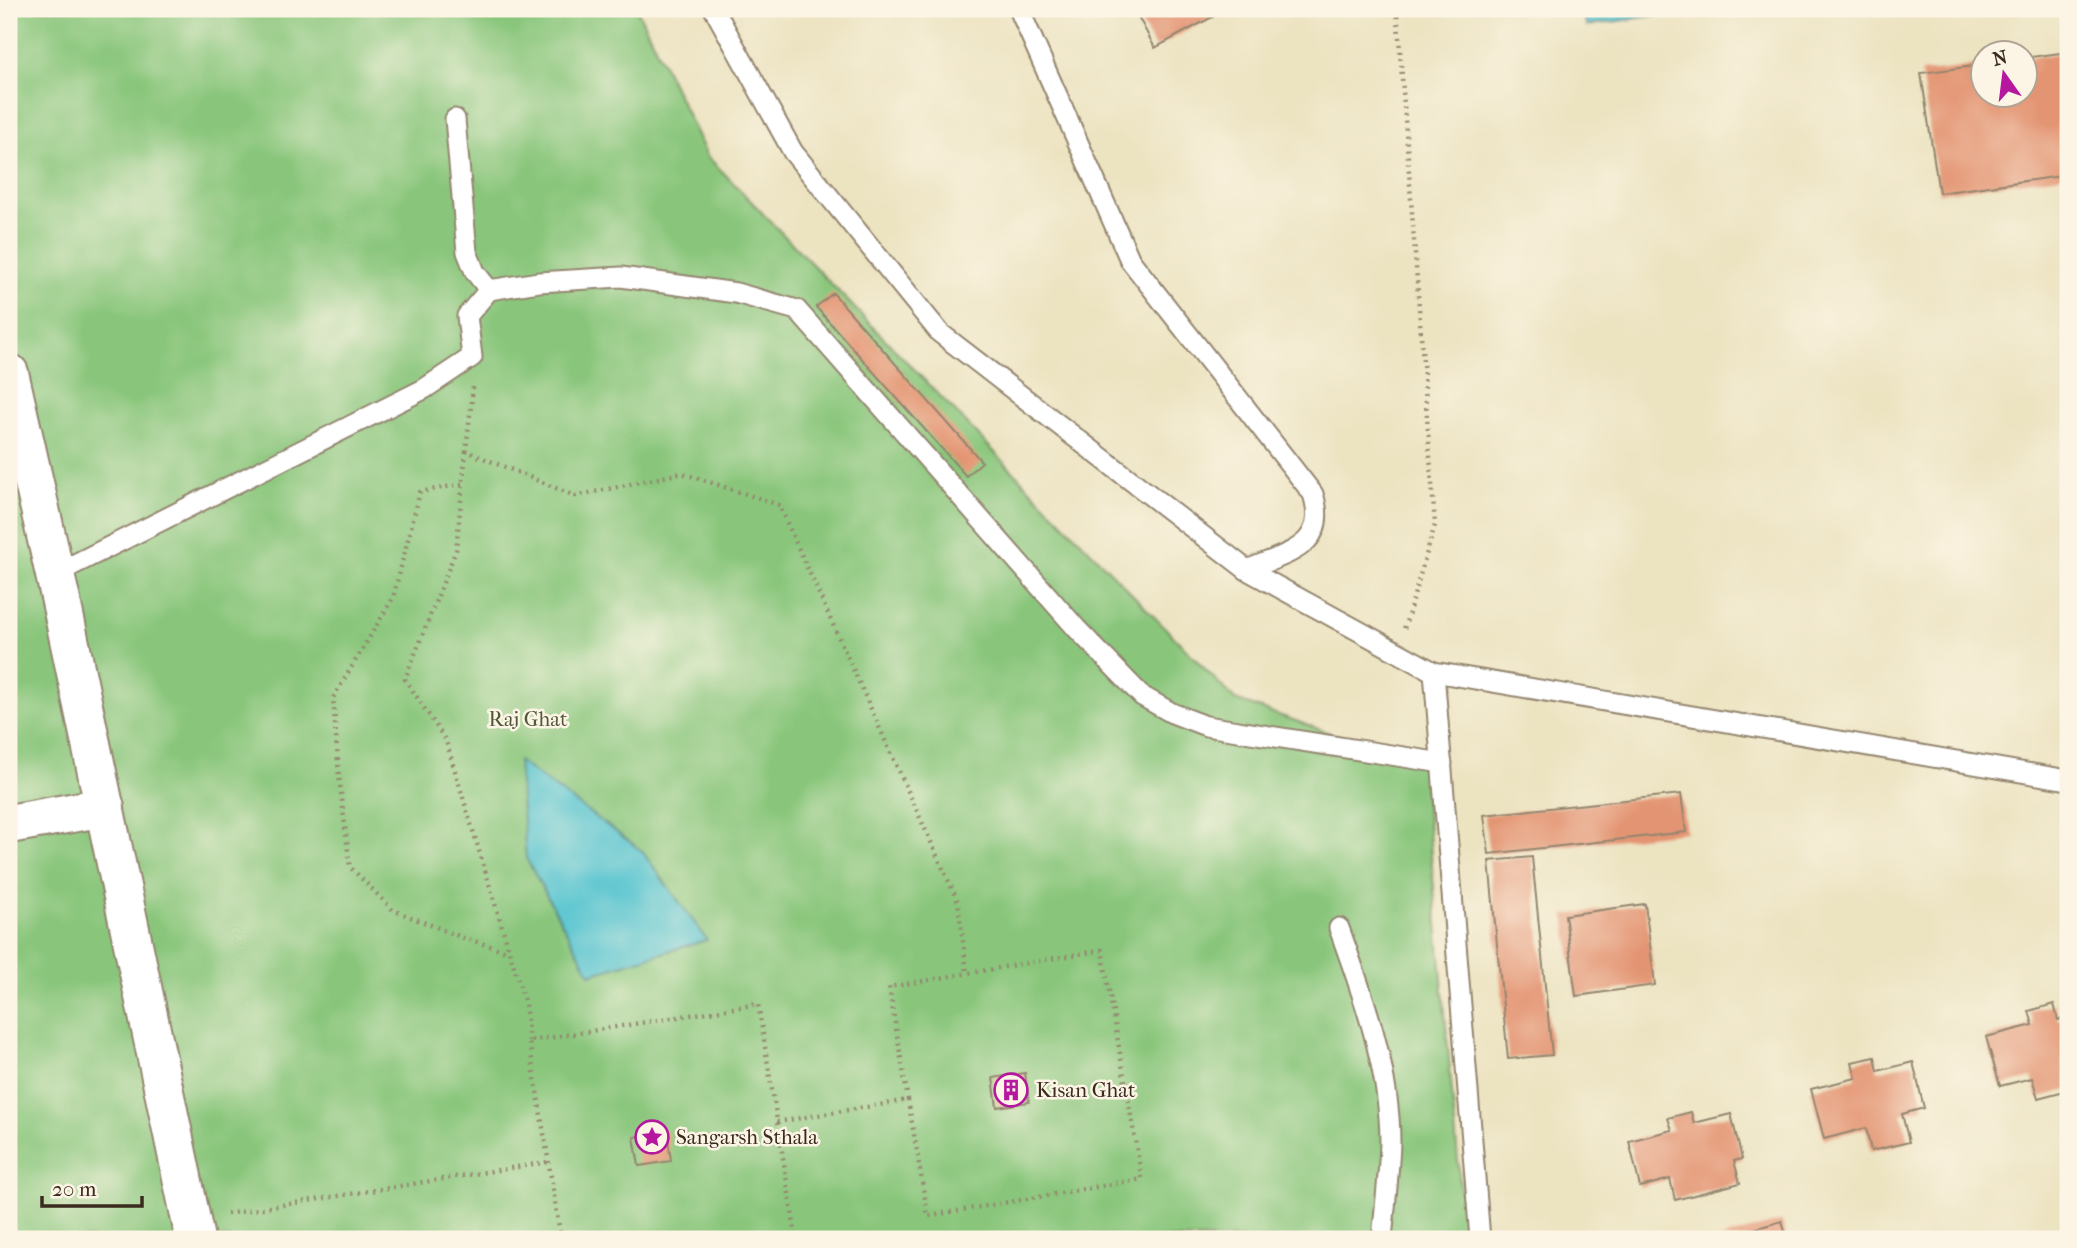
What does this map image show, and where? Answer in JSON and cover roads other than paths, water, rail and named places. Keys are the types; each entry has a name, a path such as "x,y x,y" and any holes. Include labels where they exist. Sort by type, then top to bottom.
{"street":[{"path":"9,373 55,574 193,1230"},
{"path":"9,824 104,807"}],"lane":[{"path":"713,9 793,152 940,333 1247,570 1434,672 2068,780"},
{"path":"1019,9 1130,260 1313,494 1319,512 1315,529 1306,544 1247,570"},
{"path":"455,119 467,253 475,272 489,290"},
{"path":"55,574 424,389 472,357 467,316 489,290 539,282 621,277 736,293 797,310 1077,629 1142,696 1172,713 1206,726 1442,764"},
{"path":"1434,672 1480,1239"},
{"path":"1339,928 1369,1021 1384,1079 1390,1141 1382,1239"}],"water":[{"path":"1581,9 1694,9 1587,26"},
{"path":"518,761 641,850 707,940 590,974 526,858"}],"place":[{"name":"Kisan Ghat","path":"1011,1090"},
{"name":"Sangarsh Sthala","path":"652,1137"}],"park label":[{"name":"Raj Ghat","path":"528,719"}]}
